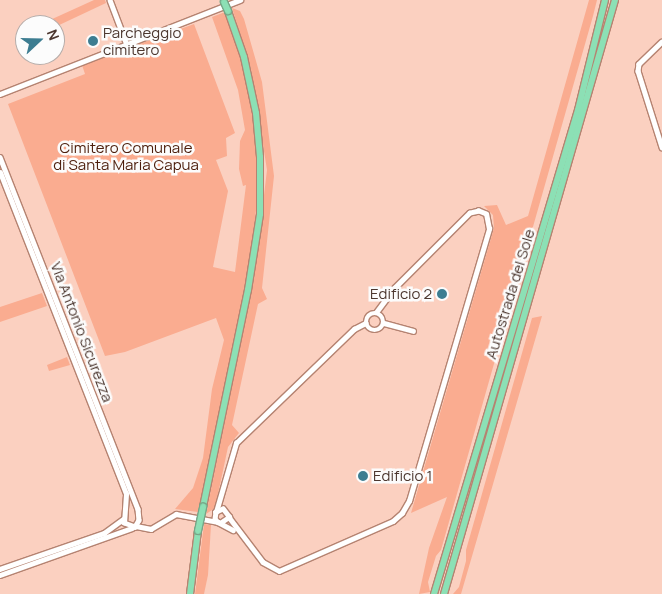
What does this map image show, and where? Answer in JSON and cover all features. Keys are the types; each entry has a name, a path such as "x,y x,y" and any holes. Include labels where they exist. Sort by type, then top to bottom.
{"highway":[{"name":"Autostrada del Sole","path":"434,594 578,110 605,0"},
{"name":"Autostrada del Sole","path":"444,594 615,0"},
{"path":"190,594 198,531 250,282 261,182 259,134 252,88 224,1"}],"street":[{"path":"110,0 127,45"},
{"path":"0,94 195,20 240,0"},
{"path":"662,42 640,64 638,71 662,147"},
{"name":"Via Antonio Sicurezza","path":"0,157 138,516"},
{"name":"Via Antonio Sicurezza","path":"0,173 126,494 125,516"},
{"path":"222,497 228,517 237,532 268,566 283,570 393,521 402,513 409,501 489,229 486,214 477,211 470,213 395,288 377,312 368,315 366,324"},
{"path":"377,312 382,315 384,323"},
{"path":"366,324 375,331 384,323"},
{"path":"384,323 413,332"},
{"path":"219,523 216,513 236,443 354,329 366,324"},
{"path":"204,519 216,513 226,511"},
{"path":"0,568 104,532 125,516 134,512 138,516 134,527"},
{"path":"125,516 125,525 151,530 176,514 219,523 237,532"},
{"path":"219,523 228,517"},
{"path":"0,575 134,527"}],"green space":[{"path":"94,0 105,0 106,3 65,22 65,15 61,15"},
{"path":"589,0 597,0 593,16 441,550 436,556 428,582 430,592 419,594 429,548 447,497 411,513 494,228 493,215 484,206 497,205 506,225 528,216"},
{"path":"232,8 240,11 244,19 262,82 274,176 262,288 267,299 258,304 232,425 239,433 228,447 215,508 206,514 254,279 267,170 251,69"},
{"name":"Cimitero Comunale di Santa Maria Capua","path":"225,12 242,62 255,123 258,193 249,272 198,512 175,509 193,488 203,458 212,389 224,340 216,318 125,352 105,356 8,104 85,74 82,65 194,24 235,133 226,138 227,156 216,160 228,191 213,267 235,272 246,185 243,186 239,169 240,141 245,130 238,90 212,17"},
{"path":"42,293 47,306 0,322 0,307"},
{"path":"542,316 461,594 453,594 459,587 466,561 466,550 532,318"},
{"path":"67,357 70,365 49,371 47,365"},
{"path":"204,524 211,525 208,575 204,594 195,594"}],"place":[{"name":"Parcheggio cimitero","path":"93,41"},
{"name":"Edificio 2","path":"442,294"},
{"name":"Edificio 1","path":"363,476"}]}
